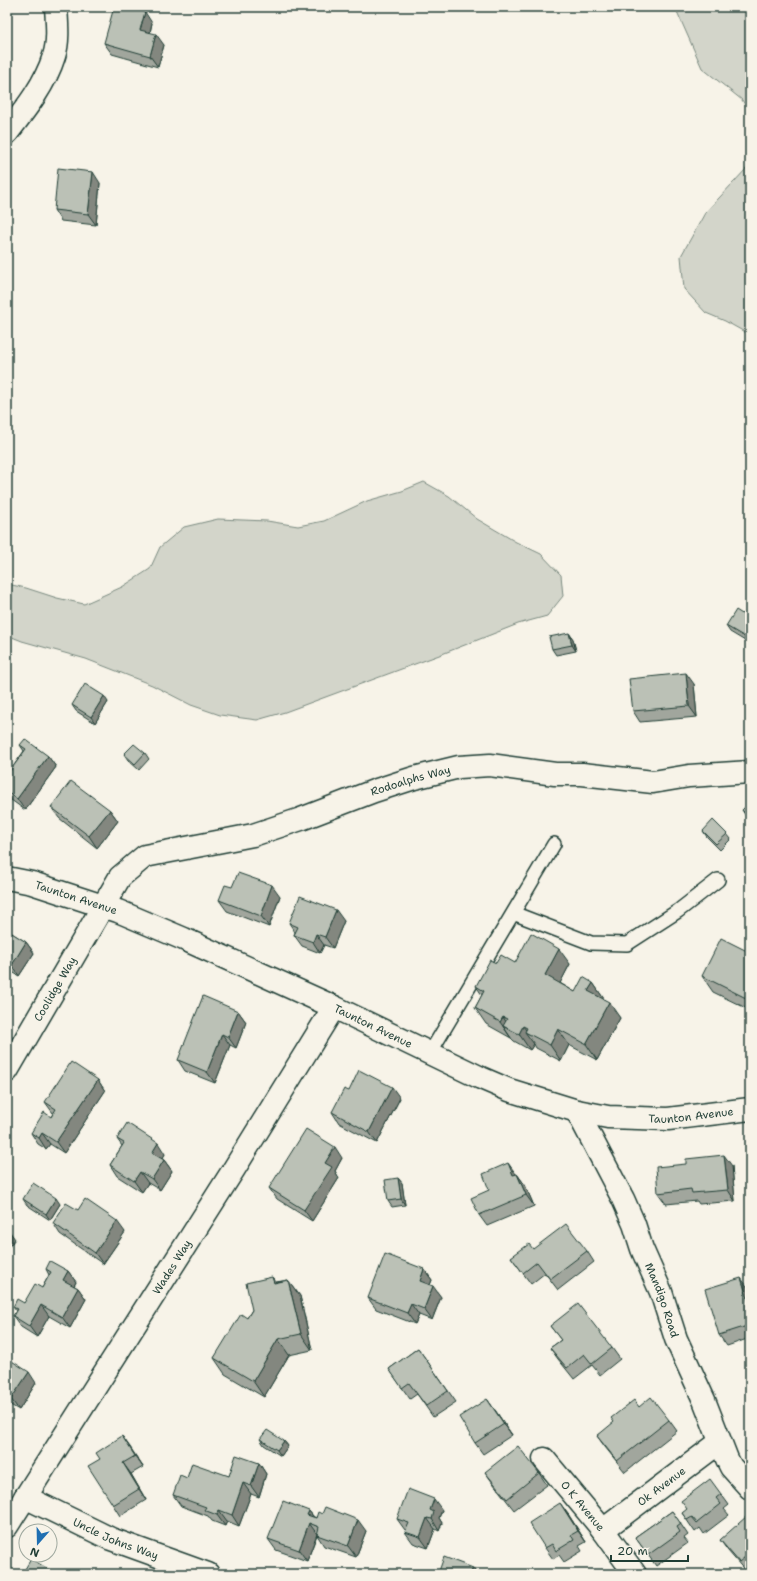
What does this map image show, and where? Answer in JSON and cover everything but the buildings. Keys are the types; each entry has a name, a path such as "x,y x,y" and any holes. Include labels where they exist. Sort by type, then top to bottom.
{"street":[{"path":"7,133 43,82 54,56 57,35 56,7"},
{"name":"Rodoalphs Way","path":"103,906 120,877 145,856 253,836 374,791 459,767 490,765 556,774 582,774 653,782 689,776 750,772"},
{"name":"Taunton Avenue","path":"7,878 32,883 103,906 184,939 334,1007 509,1090 576,1111 608,1117 668,1119 750,1109"},
{"name":"Coolidge Way","path":"7,1072 103,906"},
{"name":"Wades Way","path":"7,1526 230,1176 334,1007"},
{"name":"Mandigo Road","path":"576,1111 623,1199 634,1224 642,1249 661,1292 676,1339 731,1467 750,1488"},
{"name":"Ok Avenue","path":"603,1530 720,1442"},
{"name":"O K Avenue","path":"544,1459 603,1530 635,1574"},
{"name":"Uncle Johns Way","path":"25,1497 111,1539 208,1574"}],"lane":[{"path":"430,1053 554,844"},
{"path":"513,913 591,944 627,944 678,911 718,880"}],"shaded area":[{"path":"675,7 750,7 750,112 742,100 702,68"},
{"path":"750,159 750,335 725,321 706,313 684,289 681,256 705,213 747,168"},
{"path":"424,482 449,496 477,519 516,542 541,554 561,575 563,596 547,616 518,624 442,654 285,712 257,720 220,715 191,705 152,685 86,659 22,641 7,635 7,584 84,604 122,587 150,569 160,547 184,527 218,519 267,521 298,526 324,521 367,501 402,491"}]}
